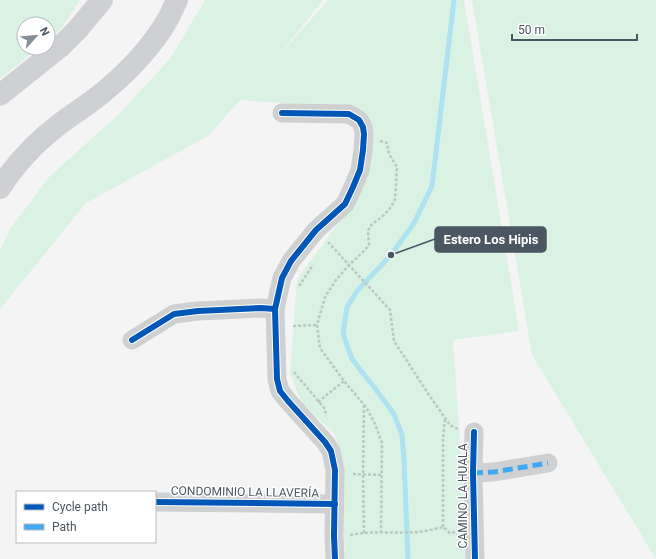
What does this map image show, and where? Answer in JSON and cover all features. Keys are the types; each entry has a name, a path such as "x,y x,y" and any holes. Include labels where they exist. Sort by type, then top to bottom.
{"main road":[{"path":"0,94 60,47 78,30 102,0"},
{"path":"0,188 29,151 60,124 111,85 139,58 158,34 169,17 177,0"}],"street":[{"path":"282,113 349,114 359,120 364,134 360,170 345,204 316,230 291,262 282,278 274,309 277,379 280,391 325,442 331,451 336,470 334,536 335,559"},
{"path":"132,340 174,314 231,309 274,309"},
{"name":"CAMINO LA HUALA","path":"467,433 473,474 475,559"},
{"path":"473,474 548,463"},
{"name":"CONDOMINIO LA LLAVERÍA","path":"156,502 335,504"}],"path":[{"path":"379,141 387,143 389,154 397,167 395,199 391,207 384,215 370,226 368,232 369,245 336,280 325,296 317,325 320,348 344,381 366,407 375,424 382,443 381,532"},
{"path":"316,230 390,310 394,341 450,425 467,433"},
{"path":"291,326 317,325"},
{"path":"292,369 318,402 344,381"},
{"path":"364,404 364,533"},
{"path":"445,418 443,439 443,527 450,533 460,532"},
{"path":"352,474 382,475"},
{"path":"334,536 381,532 418,532 443,527"}],"green space":[{"path":"0,0 80,0 61,29 56,33 56,16 16,16 16,56 28,56 0,79"},
{"path":"205,0 323,0 277,58 328,0 464,0 519,331 453,340 468,559 345,559 341,452 334,433 302,404 290,373 297,279 360,194 372,132 347,108 240,100 208,136 86,203 0,309 0,250 10,229 50,176 119,114 170,59"},
{"path":"472,0 656,0 656,559 532,355"}],"waterway":[{"path":"408,559 402,435 394,414 352,359 343,334 347,307 357,291 391,255 414,223 432,186 454,0"}],"marked path":[{"path":"473,473 494,472 548,463"}],"cycle path":[{"path":"282,113 349,114 359,120 363,127 364,134 360,170 345,204 316,230 291,261 282,278 275,309 277,379 280,391 325,442 331,451 335,470 335,559"},
{"path":"132,340 174,314 198,311 261,308 275,309"},
{"path":"474,432 473,473 475,559"},
{"path":"156,502 335,504"}],"place":[{"name":"Estero Los Hipis","path":"391,255"}]}
